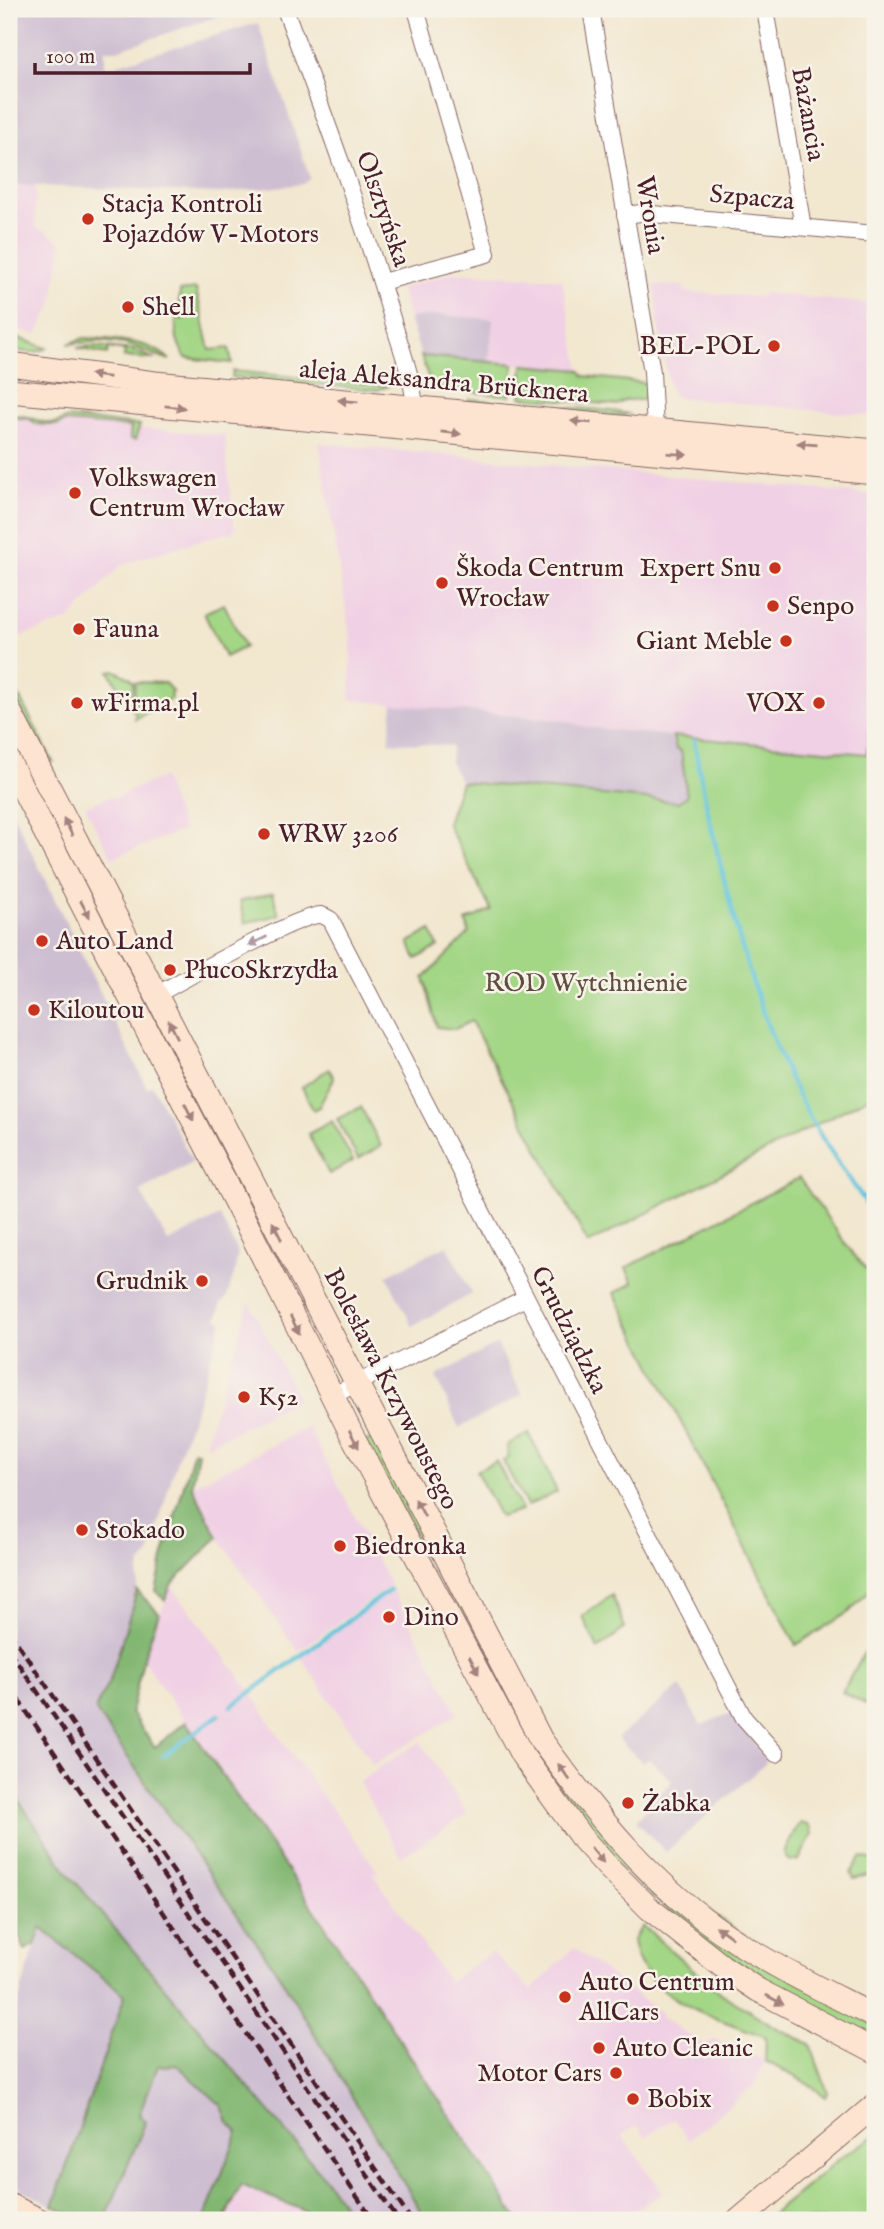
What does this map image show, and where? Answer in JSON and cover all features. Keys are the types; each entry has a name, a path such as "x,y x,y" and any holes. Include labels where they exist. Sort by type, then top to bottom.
{"main road":[{"path":"9,355 39,367"},
{"name":"aleja Aleksandra Brücknera","path":"9,364 155,383 875,451"},
{"name":"aleja Aleksandra Brücknera","path":"9,391 875,473"},
{"name":"Bolesława Krzywoustego","path":"9,710 541,1740 621,1844 667,1888 732,1939 875,2017"},
{"name":"Bolesława Krzywoustego","path":"9,762 332,1396 522,1755 581,1837 650,1909 722,1966 781,2003 875,2051"},
{"path":"739,2220 875,2105"},
{"path":"9,2205 39,2220"}],"street":[{"name":"Olsztyńska","path":"285,9 382,282 416,407 415,430"},
{"path":"382,282 487,254 416,9"},
{"name":"Wronia","path":"590,9 652,372 655,430"},
{"name":"Bażancia","path":"765,9 803,227"},
{"name":"Szpacza","path":"625,215 641,213 875,234"},
{"name":"Grudziądzka","path":"156,995 303,919 321,915 331,920 744,1718 776,1754"},
{"path":"332,1396 525,1298"}],"shaded area":[{"path":"9,9 240,9 117,50 105,50 105,68 258,23 310,178 303,184 221,193 9,185"},
{"path":"36,184 35,221 38,230 44,230 62,243 52,306 36,335 9,326 9,185"},
{"path":"455,272 562,279 580,370 489,362 493,319 438,315 409,318 400,288"},
{"path":"654,285 684,286 684,292 762,297 763,293 875,304 875,416 674,397 669,385 657,318"},
{"path":"438,315 493,319 489,362 421,356 409,318"},
{"name":"Volkswagen Centrum Wrocław","path":"9,417 30,419 36,424 45,425 58,426 64,422 224,435 235,531 121,565 69,620 9,640"},
{"path":"319,443 875,495 875,755 586,727 565,721 350,700 351,641"},
{"path":"393,704 566,721 586,727 673,736 676,748 681,751 687,796 679,802 461,782 450,762 452,746 389,742"},
{"path":"163,777 183,830 112,858 85,806 108,797 115,798"},
{"path":"9,806 147,1088 152,1085 193,1162 140,1191 168,1242 220,1216 238,1253 226,1299 221,1304 217,1319 222,1321 195,1411 178,1456 149,1555 139,1570 138,1585 111,1677 96,1710 281,1978 426,2220 353,2220 325,2178 124,1996 53,2206 9,2183 9,2032 35,1945 9,1903"},
{"path":"447,1245 472,1294 412,1326 387,1275"},
{"path":"249,1302 298,1399 208,1445 205,1444"},
{"path":"497,1344 522,1395 459,1428 436,1376"},
{"path":"308,1427 391,1586 298,1651 218,1537 192,1486"},
{"path":"171,1585 249,1689 282,1741 378,1871 373,1874 449,1982 492,1952 531,1990 574,1948 662,2014 661,2017 704,2045 715,2039 765,2061 755,2084 688,2140 674,2119 645,2137 637,2126 622,2135 663,2193 620,2220 558,2220 550,2215 542,2220 518,2220 314,1909 143,1660"},
{"path":"393,1591 458,1714 373,1765 301,1657"},
{"path":"680,1686 701,1725 736,1711 766,1763 666,1852 636,1821 672,1781 649,1759 643,1763 617,1738"},
{"path":"421,1742 467,1814 401,1857 359,1782"},
{"path":"177,2065 222,2106 228,2122 238,2132 204,2220 105,2220 146,2121 139,2116 159,2066"},
{"path":"241,2185 327,2220 225,2220"}],"green space":[{"path":"196,289 210,350 229,348 232,363 186,358 180,348 176,318 183,319 184,312 178,311 180,291"},
{"path":"9,335 47,348 33,352 14,349 9,347"},
{"path":"84,338 118,340 141,345 162,353 170,360 126,344 100,341 68,344"},
{"path":"92,346 132,350 155,359 124,357 125,351 109,348 107,354 77,348"},
{"path":"421,356 514,364 510,396 435,388 430,382"},
{"path":"523,365 580,370 584,376 646,383 647,389 643,400 625,400 617,405 521,397"},
{"path":"233,371 389,386 377,390 232,377"},
{"path":"469,399 628,414 623,416 468,403"},
{"path":"9,415 51,423 67,418 140,425 135,440 130,439 131,427 64,422 59,425 45,425"},
{"path":"224,604 245,647 225,657 204,613"},
{"path":"114,670 133,682 132,709 109,671"},
{"path":"9,677 53,762 46,760 9,687"},
{"path":"135,682 165,683 173,692 170,693 171,699 135,719"},
{"name":"ROD Wytchnienie","path":"872,704 875,705 875,1094 588,1244 471,1021 455,1029 437,1027 424,978 469,933 466,921 491,910 447,823 461,782 678,802 687,796 681,751 676,749 673,736 867,754"},
{"path":"9,729 339,1372 259,1226 9,743"},
{"path":"273,893 279,915 245,923 240,901"},
{"path":"431,930 438,947 416,959 409,942"},
{"path":"329,1069 334,1078 319,1107 313,1110 302,1087"},
{"path":"361,1107 381,1146 358,1159 337,1119"},
{"path":"332,1121 353,1161 329,1174 308,1134"},
{"path":"799,1178 853,1254 875,1280 875,1585 849,1612 796,1645 614,1293 633,1283 626,1268"},
{"path":"529,1433 557,1492 527,1506 503,1461 508,1458 507,1445"},
{"path":"375,1436 612,1844 875,2026 875,2041 759,1979 713,1949 622,1870 547,1778 365,1442"},
{"path":"194,1450 198,1452 192,1486 218,1537 171,1585 165,1600 156,1591"},
{"path":"496,1461 522,1510 500,1517 476,1471"},
{"path":"137,1591 159,1613 143,1660 131,1713 155,1747 186,1722 314,1909 518,2220 426,2220 281,1978 95,1710 111,1677"},
{"path":"612,1595 625,1628 598,1649 582,1616"},
{"path":"875,1642 875,1709 842,1692 864,1653"},
{"path":"9,1786 68,1873 325,2178 353,2220 327,2220 241,2185 225,2220 204,2220 238,2132 228,2122 222,2106 177,2065 158,2066 139,2115 146,2121 105,2220 82,2220 53,2206 125,1995 41,1928 35,1945 25,1950 9,1915"},
{"path":"801,1823 810,1826 812,1834 799,1860 790,1861 784,1852"},
{"path":"861,1857 875,1860 875,1873 854,1879 851,1873"},
{"path":"643,1926 720,1993 779,2029 810,2044 828,2093 826,2097 807,2083 765,2061 766,2037 705,2014 665,1991 649,1977 638,1959 633,1939"},
{"path":"875,2136 875,2220 765,2220 844,2155"}],"waterway":[{"path":"694,740 706,806 729,901 776,1047 810,1118 875,1215"},
{"path":"232,1706 390,1590"},
{"path":"163,1756 219,1715"}],"railway":[{"path":"9,1631 411,2220"},
{"path":"9,1650 398,2220"},
{"path":"9,1686 373,2220"}],"place":[{"name":"Stacja Kontroli Pojazdów V-Motors","path":"88,219"},
{"name":"Shell","path":"128,307"},
{"name":"BEL-POL","path":"774,346"},
{"name":"Volkswagen Centrum Wrocław","path":"75,493"},
{"name":"Expert Snu","path":"775,568"},
{"name":"Škoda Centrum Wrocław","path":"442,583"},
{"name":"Senpo","path":"773,606"},
{"name":"Fauna","path":"79,629"},
{"name":"Giant Meble","path":"786,641"},
{"name":"wFirma.pl","path":"77,703"},
{"name":"VOX","path":"819,703"},
{"name":"WRW 3206","path":"264,834"},
{"name":"Auto Land","path":"42,941"},
{"name":"PłucoSkrzydła","path":"170,970"},
{"name":"Kiloutou","path":"34,1010"},
{"name":"Grudnik","path":"202,1281"},
{"name":"K52","path":"244,1397"},
{"name":"Stokado","path":"82,1530"},
{"name":"Biedronka","path":"340,1546"},
{"name":"Dino","path":"389,1617"},
{"name":"Żabka","path":"628,1803"},
{"name":"Auto Centrum AllCars","path":"565,1997"},
{"name":"Auto Cleanic","path":"599,2048"},
{"name":"Motor Cars","path":"616,2073"},
{"name":"Bobix","path":"633,2099"}]}
